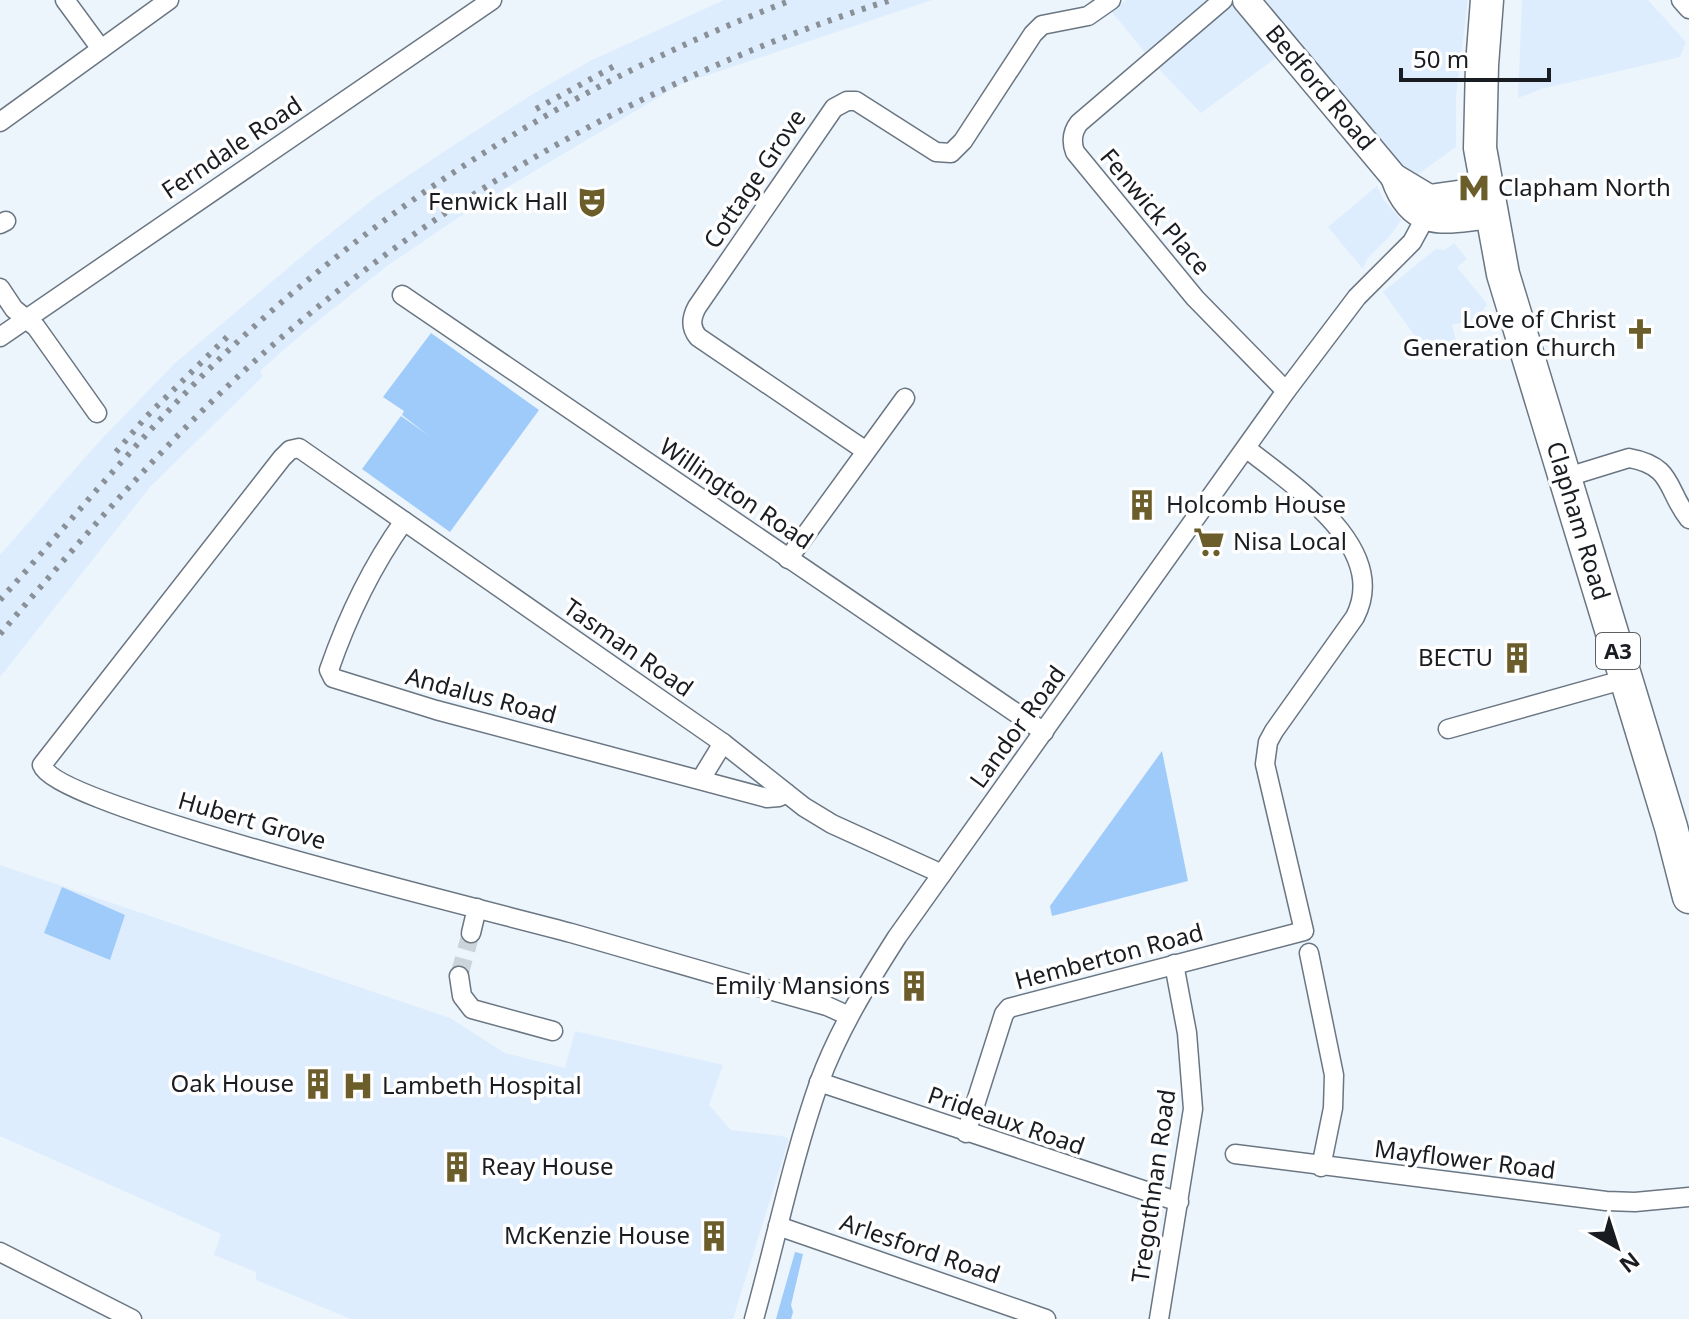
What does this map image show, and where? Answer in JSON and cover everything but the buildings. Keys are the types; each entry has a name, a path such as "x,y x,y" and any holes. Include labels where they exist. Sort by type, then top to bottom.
{"highway":[{"name":"A3","path":"1487,0 1479,133 1480,161 1488,203"},
{"name":"Clapham Road","path":"1488,203 1503,274 1671,827 1689,897"}],"main road":[{"name":"Bedford Road","path":"1246,0 1394,177 1429,198 1488,203"},
{"name":"Bedford Road","path":"1394,177 1401,197 1415,213 1425,218"},
{"path":"1425,218 1452,220 1488,203"}],"street":[{"path":"65,0 101,49"},
{"path":"0,122 169,0"},
{"name":"Ferndale Road","path":"0,337 492,0"},
{"name":"Cottage Grove","path":"866,451 698,337 692,325 692,316 819,128 840,104 856,101 936,152 951,153 963,141 1042,25 1088,16 1111,0"},
{"name":"Fenwick Place","path":"1223,0 1079,123 1073,130 1072,144 1075,152 1195,298 1286,391"},
{"path":"1681,0 1689,9"},
{"name":"Landor Road","path":"754,1319 800,1140 819,1082 849,1016 897,937 1286,391 1357,297 1412,242 1425,218"},
{"path":"0,288 14,309 27,318 97,413"},
{"name":"Willington Road","path":"402,295 1044,732"},
{"path":"788,559 905,398"},
{"name":"Tasman Road","path":"295,448 307,452 723,743 804,807 832,824 942,874"},
{"name":"Hubert Grove","path":"295,448 282,458 44,760 43,769 74,787 160,820 827,1006 849,1016"},
{"name":"Hemberton Road","path":"966,1133 1004,1014 1009,1008 1304,931 1265,753 1274,731 1355,617 1364,596 1363,586 1350,544 1335,522 1246,448"},
{"path":"1564,478 1629,458 1639,460 1665,475 1689,519"},
{"name":"Andalus Road","path":"404,521 362,592 336,649 329,670 333,678 436,710 767,798 786,793"},
{"path":"1448,729 1626,679"},
{"path":"701,779 723,743"},
{"path":"471,933 477,908"},
{"path":"1309,953 1334,1075 1333,1108 1321,1167"},
{"name":"Tregothnan Road","path":"1159,1319 1192,1124 1194,1092 1174,964"},
{"path":"459,976 462,996 472,1009 553,1031"},
{"name":"Prideaux Road","path":"819,1082 1179,1202"},
{"name":"Mayflower Road","path":"1235,1154 1606,1201 1689,1197"},
{"name":"Arlesford Road","path":"778,1226 1046,1319"},
{"path":"0,1252 132,1319"}],"shaded area":[{"path":"724,0 932,0 681,84 474,207 387,266 260,371 263,376 150,487 0,677 0,555 96,445 173,365 375,198 454,145 592,60"},
{"path":"1126,0 1468,0 1456,96 1456,147 1414,177 1401,176 1300,40 1201,113 1157,67 1111,11"},
{"path":"1522,0 1648,0 1686,42 1680,57 1541,89 1518,98"},
{"path":"1377,186 1383,199 1401,220 1367,259 1363,269 1328,227"},
{"path":"1454,243 1467,259 1457,267 1487,304 1478,318 1452,325 1456,340 1424,348 1383,292 1436,249 1445,250"},
{"path":"431,333 539,410 450,532 362,469 401,416 428,435 402,415 404,411 383,397"},
{"path":"1162,751 1188,881 1052,916 1050,906"},
{"name":"Lambeth Hospital","path":"0,865 450,1018 505,1053 565,1068 575,1031 723,1065 709,1105 731,1130 789,1139 733,1319 351,1319 256,1280 256,1272 214,1255 221,1234 0,1136"},
{"path":"62,887 125,915 110,960 44,933"},
{"path":"795,1252 803,1254 791,1305 793,1312 791,1319 776,1319"}],"tunnel":[{"path":"459,976 471,933"}],"railway":[{"path":"0,600 214,364 307,280 370,231 436,184 574,100 645,63 792,0"},
{"path":"0,634 119,498 213,400 317,308 391,251 468,198 549,149 631,105 716,65 803,30 891,0"},
{"path":"536,109 620,63"},
{"path":"116,452 146,417 227,337"}],"place":[{"name":"Clapham North","path":"1474,188"},
{"name":"Fenwick Hall","path":"592,202"},
{"name":"Love of Christ Generation Church","path":"1640,334"},
{"name":"Holcomb House","path":"1142,505"},
{"name":"Nisa Local","path":"1209,542"},
{"name":"BECTU","path":"1517,658"},
{"name":"Emily Mansions","path":"914,986"},
{"name":"Oak House","path":"318,1084"},
{"name":"Lambeth Hospital","path":"358,1086"},
{"name":"Reay House","path":"457,1167"},
{"name":"McKenzie House","path":"714,1236"}]}
